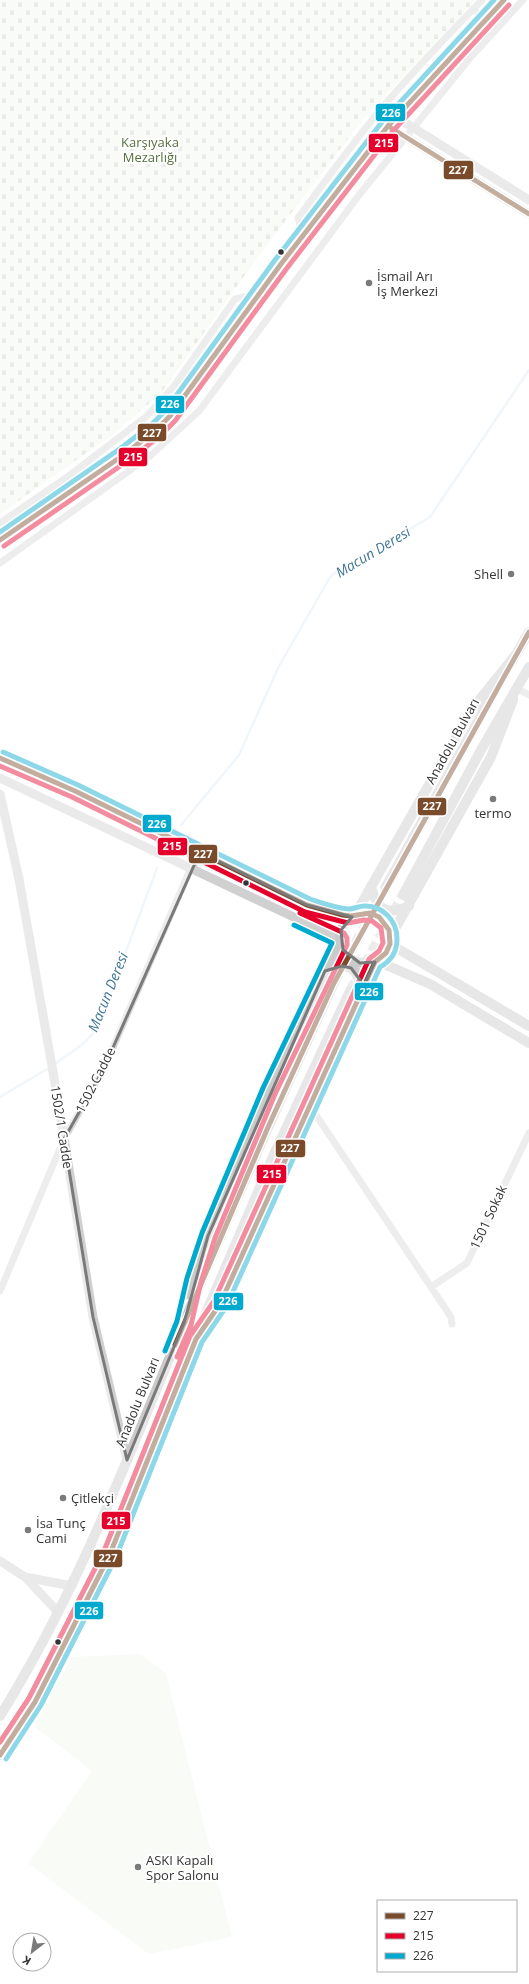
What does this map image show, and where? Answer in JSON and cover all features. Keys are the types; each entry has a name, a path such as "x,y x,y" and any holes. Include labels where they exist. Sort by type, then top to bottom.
{"main road":[{"name":"Anadolu Bulvarı","path":"386,885 529,632"},
{"path":"184,1323 194,1280 208,1236 249,1137 340,941 343,926 353,916 371,886 472,708 514,657"},
{"path":"402,895 514,691 529,667"},
{"path":"340,941 347,956 353,961 368,964 376,962 383,957 390,940 491,757 513,700 514,691"},
{"path":"371,886 374,898 379,907 388,911 399,910 409,906"},
{"path":"353,916 363,913 378,917 384,922 390,940 529,1026"},
{"path":"196,1339 220,1304 359,996 376,962"},
{"path":"376,962 430,984 529,1043"},
{"path":"325,971 342,966 351,968 360,980 359,996"},
{"name":"Anadolu Bulvarı","path":"0,1716 22,1681 72,1586 104,1518 184,1323 268,1125 334,983"},
{"path":"0,1755 35,1702 110,1554 196,1339 296,1103 350,991"}],"street":[{"path":"303,236 298,218 337,164 381,108 482,0"},
{"path":"0,540 125,454 157,429 184,399 259,293 388,126 504,0"},
{"path":"0,563 150,456 199,411 312,258 405,137 470,58 523,0"},
{"path":"473,9 485,20"},
{"path":"396,117 529,200"},
{"path":"388,126 529,214"},
{"path":"0,523 66,478 147,416 174,386 235,299 259,293"},
{"path":"514,691 529,695"},
{"path":"0,758 75,791 307,905 330,912 353,916"},
{"path":"0,778 340,941"},
{"name":"1502/1 Cadde","path":"0,794 19,879 56,1088 93,1317 127,1460"},
{"path":"190,870 200,852"},
{"name":"1502 Cadde","path":"0,1291 64,1139 103,1070 190,870"},
{"path":"310,1106 452,1317 452,1324"},
{"name":"1501 Sokak","path":"431,1287 467,1263 529,1133"},
{"path":"0,1561 25,1577 58,1612"},
{"path":"25,1577 72,1586"}],"highlighted area":[{"path":"200,852 307,905 352,917 341,930 343,950 360,963 375,962 359,996 360,980 351,968 342,966 325,971 208,1236 184,1323 127,1460 93,1317 64,1139 103,1070"}],"green space":[{"name":"Karşıyaka Mezarlığı","path":"0,0 476,0 364,118 260,254 161,393 113,434 0,514"},
{"path":"141,1654 166,1674 232,1937 149,1954 28,1863 92,1771 34,1726 72,1657"}],"waterway":[{"name":"Macun Deresi","path":"181,825 239,755 279,666 329,579 333,574 430,517 529,370"},
{"name":"Macun Deresi","path":"53,1065 85,1042 99,1024 157,868"},
{"name":"Macun Deresi","path":"0,1097 49,1068"}],"tunnel":[{"path":"334,983 387,885"},
{"path":"350,991 403,895"}],"transit line":[{"name":"226","path":"0,532 121,448 152,424 165,411 275,260 382,122 494,0"},
{"name":"227","path":"0,540 125,454 157,429 170,416 281,264 388,126 504,0"},
{"name":"215","path":"4,546 129,460 161,435 175,421 287,268 393,131 509,5"},
{"name":"227","path":"388,126 529,214"},
{"name":"227","path":"175,1345 269,1125 334,983 529,632"},
{"name":"226","path":"3,752 78,785 310,899 329,905 351,909 360,906 371,906 377,908 383,911 392,920 395,926 397,939 395,952 393,956 380,967 226,1307 202,1342 116,1557 41,1705 6,1759"},
{"name":"227","path":"0,758 75,791 307,905 343,915 351,916 370,913 379,917 389,930 390,944 386,953 375,962 220,1304 196,1339 110,1554 35,1702 0,1755"},
{"name":"215","path":"0,766 72,797 305,912 348,923 364,920 372,921 381,928 383,943 379,951 369,959 214,1301 190,1336 104,1551 29,1698 0,1742"},
{"name":"215","path":"177,1357 191,1325 201,1282 215,1238 275,1094 347,945 347,938 344,933 300,913"},
{"name":"226","path":"165,1351 177,1321 187,1278 202,1233 263,1088 332,943 294,925"}],"place":[{"name":"İsmail Arı İş Merkezi","path":"369,283"},
{"name":"Shell","path":"511,574"},
{"name":"termo","path":"493,799"},
{"name":"Çitlekçi","path":"63,1498"},
{"name":"İsa Tunç Cami","path":"28,1530"},
{"name":"ASKI Kapalı Spor Salonu","path":"138,1867"}]}
